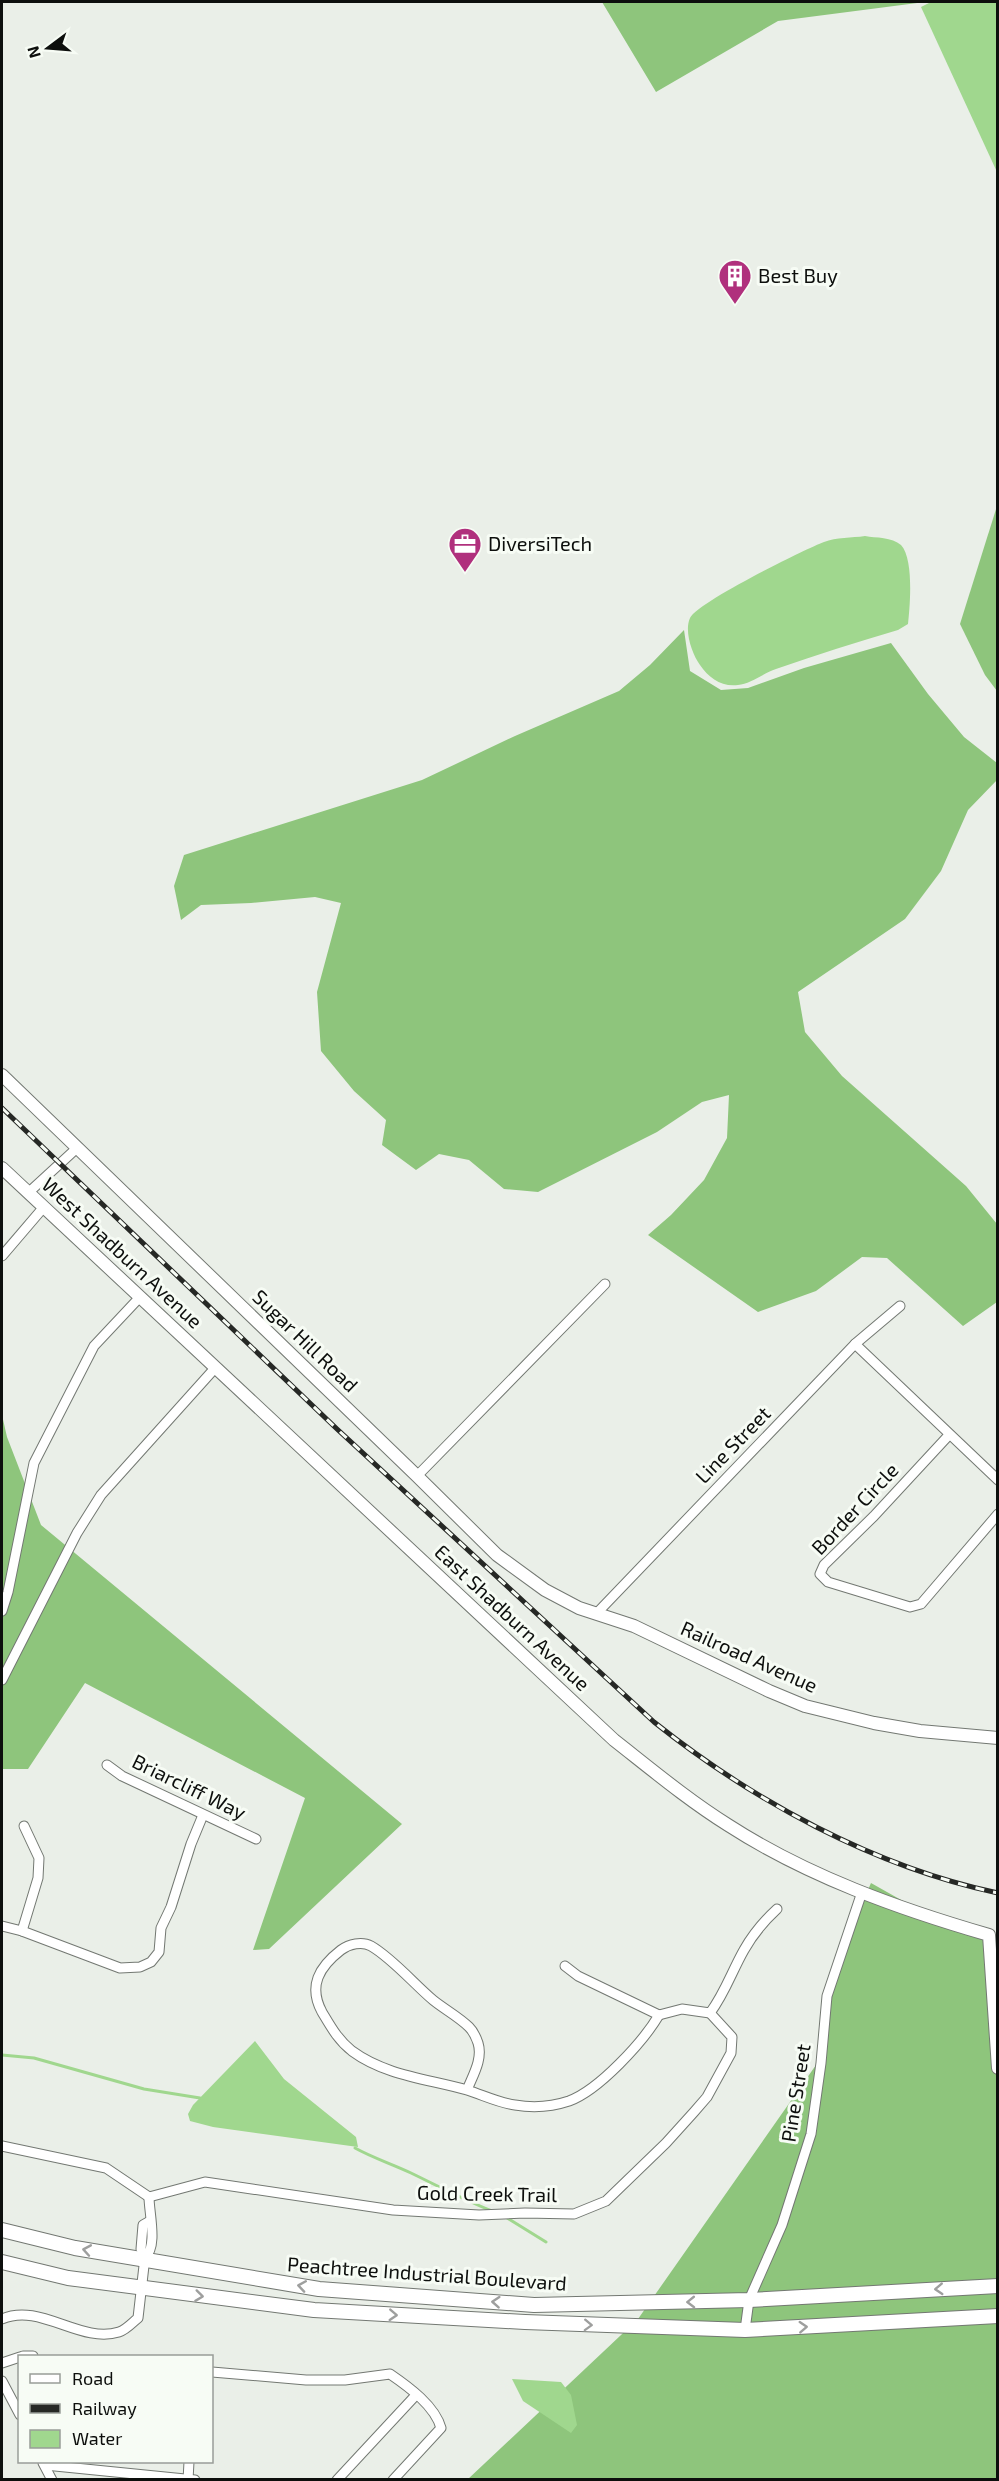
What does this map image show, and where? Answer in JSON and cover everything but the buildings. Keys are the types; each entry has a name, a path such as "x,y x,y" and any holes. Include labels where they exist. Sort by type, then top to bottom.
{"main road":[{"name":"Peachtree Industrial Boulevard","path":"2,2230 75,2247 319,2289 534,2305 749,2300 998,2286"},
{"name":"Peachtree Industrial Boulevard","path":"2,2262 68,2278 314,2310 529,2322 745,2330 998,2316"}],"street":[{"name":"Sugar Hill Road","path":"2,1074 497,1555 545,1590 596,1614"},
{"path":"28,1193 77,1148"},
{"name":"West Shadburn Avenue","path":"2,1168 216,1367"},
{"path":"2,1256 43,1208"},
{"path":"417,1476 605,1284"},
{"path":"2,1611 8,1592 34,1463 94,1346 140,1297"},
{"name":"Line Street","path":"596,1614 855,1344 900,1306"},
{"path":"855,1344 880,1365 949,1435 998,1480"},
{"path":"2,1680 77,1533 101,1495 216,1367"},
{"name":"East Shadburn Avenue","path":"216,1367 614,1740 692,1800 729,1826 862,1892 920,1915 993,1936"},
{"name":"Border Circle","path":"949,1435 874,1516 824,1565 820,1574 828,1582 910,1607 921,1604 998,1514"},
{"name":"Railroad Avenue","path":"596,1614 634,1626 759,1687 805,1706 874,1724 920,1731 998,1737"},
{"name":"Briarcliff Way","path":"107,1765 122,1776 256,1839"},
{"path":"2,1926 22,1931 120,1968 140,1967 151,1962 159,1952 161,1928 171,1907 190,1844 203,1815"},
{"path":"22,1931 38,1878 39,1858 24,1826"},
{"name":"Pine Street","path":"745,2330 749,2300 782,2225 811,2134 827,1996 862,1892"},
{"path":"565,1966 578,1976 659,2015 682,2009 710,2013 726,1990 744,1949 777,1909"},
{"path":"993,1936 998,2068"},
{"path":"467,2090 480,2051 474,2032 371,1946 356,1944 340,1950 318,1978 315,1995 327,2021 342,2043 353,2052 388,2069 513,2105 539,2107 568,2101 588,2092 648,2033 659,2015"},
{"name":"Gold Creek Trail","path":"148,2198 204,2182 393,2210 479,2215 574,2214 606,2201 666,2143 707,2097 731,2053 732,2037 710,2013"},
{"path":"2,2146 106,2168 148,2198 150,2221 153,2227 150,2251 144,2258 138,2318 121,2332 98,2334 26,2315 2,2319"},
{"path":"2,2363 18,2358"},
{"path":"213,2372 306,2380 345,2380 390,2374 437,2415 441,2428 393,2480"},
{"path":"2,2381 18,2411"},
{"path":"337,2480 416,2396"},
{"path":"44,2463 195,2480"},
{"path":"44,2463 52,2480"},
{"path":"188,2479 189,2463"}],"shaded area":[{"path":"602,2 925,2 778,21 656,92"},
{"path":"997,506 997,691 985,675 960,624"},
{"path":"684,630 690,671 721,690 748,688 804,668 891,643 928,694 964,737 997,763 997,780 968,810 941,871 905,919 798,992 805,1032 842,1076 966,1186 997,1224 997,1302 963,1326 887,1258 862,1257 816,1291 758,1312 648,1235 671,1215 704,1180 727,1138 729,1095 702,1102 657,1132 538,1192 504,1189 469,1160 439,1154 416,1170 382,1145 386,1120 354,1091 321,1051 317,992 341,903 315,897 201,905 181,920 174,886 184,855 422,780 515,736 619,691 650,665"},
{"path":"2,1415 7,1437 41,1525 402,1824 269,1949 253,1950 305,1798 85,1683 28,1769 2,1769"},
{"path":"871,1883 926,1914 986,1936 998,2079 997,2479 467,2480 638,2319 816,2065 834,1966"}],"water":[{"path":"931,2 997,2 997,172 921,7"},
{"path":"865,536 893,540 901,545 905,552 910,583 908,624 898,630 776,669 743,684 726,685 711,678 694,655 688,636 688,623 697,610 774,565 824,542"},
{"path":"255,2041 284,2079 356,2137 358,2147 213,2127 190,2121 188,2114 193,2105"},
{"path":"512,2379 561,2382 571,2395 577,2425 571,2433 523,2401"}],"waterway":[{"path":"2,2055 34,2058 144,2089 200,2098"},
{"path":"355,2148 492,2211"},
{"path":"504,2216 546,2242"}],"railway":[{"path":"2,1108 337,1429 654,1722 732,1778 816,1827 906,1866 998,1893"}],"place":[{"name":"Best Buy","path":"735,305"},
{"name":"DiversiTech","path":"465,573"}]}
